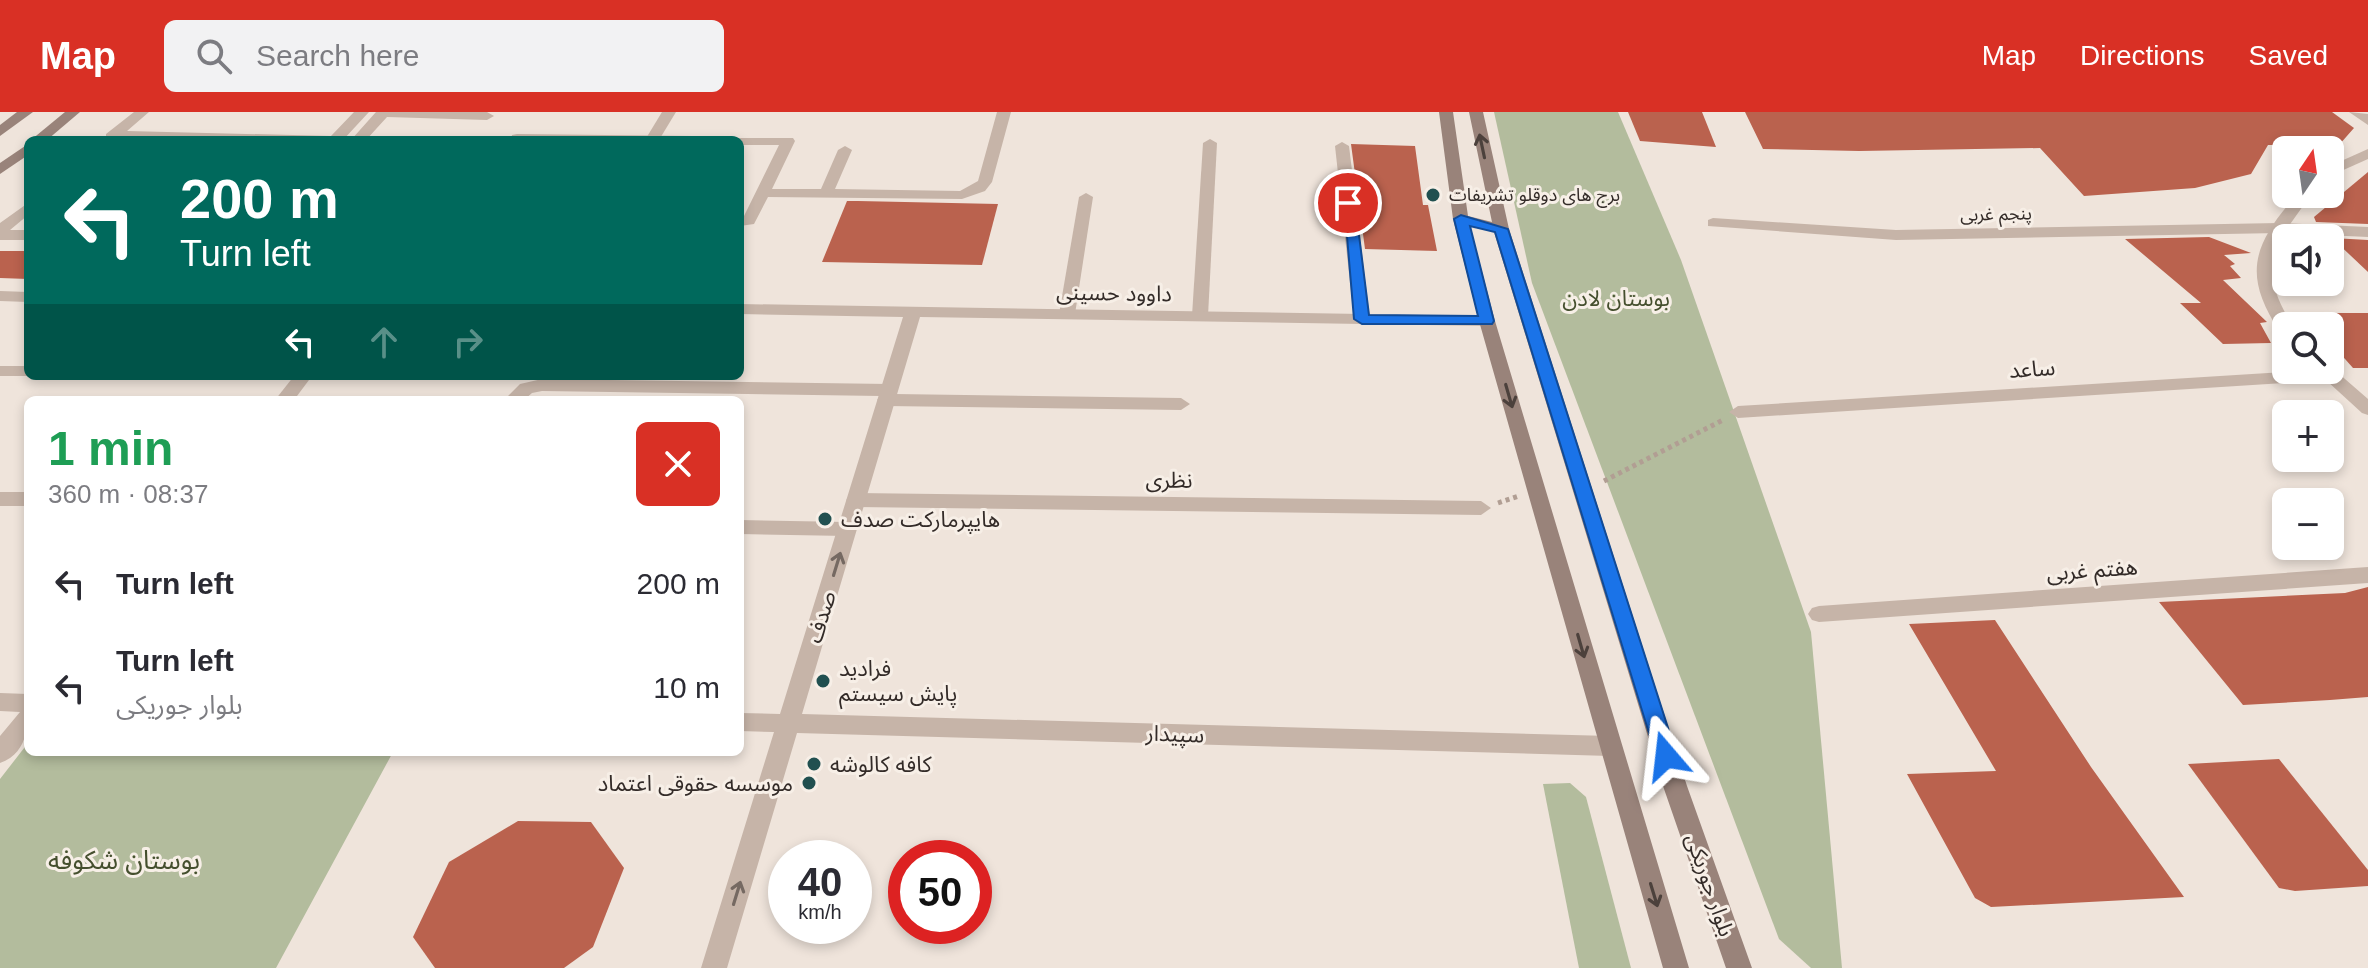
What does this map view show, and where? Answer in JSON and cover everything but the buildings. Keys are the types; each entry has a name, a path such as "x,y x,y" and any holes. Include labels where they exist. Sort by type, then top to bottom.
{"main road":[{"path":"0,132 26,112"},
{"path":"43,136 73,112"},
{"path":"1446,112 1461,219 1487,321 1676,968"},
{"name":"بلوار جوریکی","path":"1476,112 1501,229 1675,786 1739,968"},
{"path":"0,170 24,151"},
{"path":"1461,219 1501,229"}],"street":[{"path":"113,136 142,112"},
{"path":"339,136 362,112"},
{"path":"655,136 669,112"},
{"path":"763,193 962,195 972,192 985,182 1004,112"},
{"path":"2356,112 2368,121"},
{"path":"362,136 383,113 487,116"},
{"path":"744,141 788,141 763,193 745,221"},
{"path":"1200,316 1210,143"},
{"path":"1342,146 1362,319"},
{"path":"826,194 845,150"},
{"path":"2344,165 2368,153"},
{"path":"1067,314 1086,197"},
{"path":"2282,224 2294,208"},
{"path":"0,233 24,211"},
{"name":"پنجم غربی","path":"1713,223 1896,235 2272,228"},
{"name":"پنجم غربی","path":"2344,231 2368,232"},
{"path":"0,233 24,235"},
{"path":"2272,239 2264,251 2262,265 2267,291 2278,312"},
{"path":"0,296 24,297"},
{"name":"داوود حسینی","path":"744,309 1487,321"},
{"name":"صدف","path":"714,968 913,311"},
{"path":"0,371 24,371"},
{"name":"ساعد","path":"1738,412 2272,376"},
{"path":"287,396 300,380"},
{"path":"2340,384 2368,409"},
{"path":"517,396 526,388 542,385 1181,404"},
{"path":"0,499 24,499"},
{"name":"نظری","path":"856,500 1481,508"},
{"path":"744,527 847,529"},
{"name":"هفتم غربی","path":"1819,614 2368,575"},
{"path":"0,702 24,703"},
{"name":"سپیدار","path":"744,722 1610,746"},
{"path":"0,753 24,723"}],"path":[{"path":"1584,492 1738,412"},
{"path":"1481,508 1537,490"}],"green space":[{"name":"بوستان لادن","path":"1494,112 1618,112 1681,260 1811,632 1842,968 1811,968 1779,939 1532,283"},
{"name":"بوستان شکوفه","path":"24,748 24,756 391,756 276,968 0,968 0,779"},
{"path":"1570,783 1586,797 1631,968 1579,968 1543,784"}],"place":[{"name":"برج های دوقلو تشریفات","path":"1433,195"},
{"name":"هایپرمارکت صدف","path":"825,519"},
{"name":"فرادید پایش سیستم","path":"823,681"},
{"name":"کافه کالوشه","path":"814,764"},
{"name":"موسسه حقوقی اعتماد","path":"809,783"}],"route":[{"path":"1348,203 1362,319 1487,321 1461,219 1501,229 1666,756"}]}
